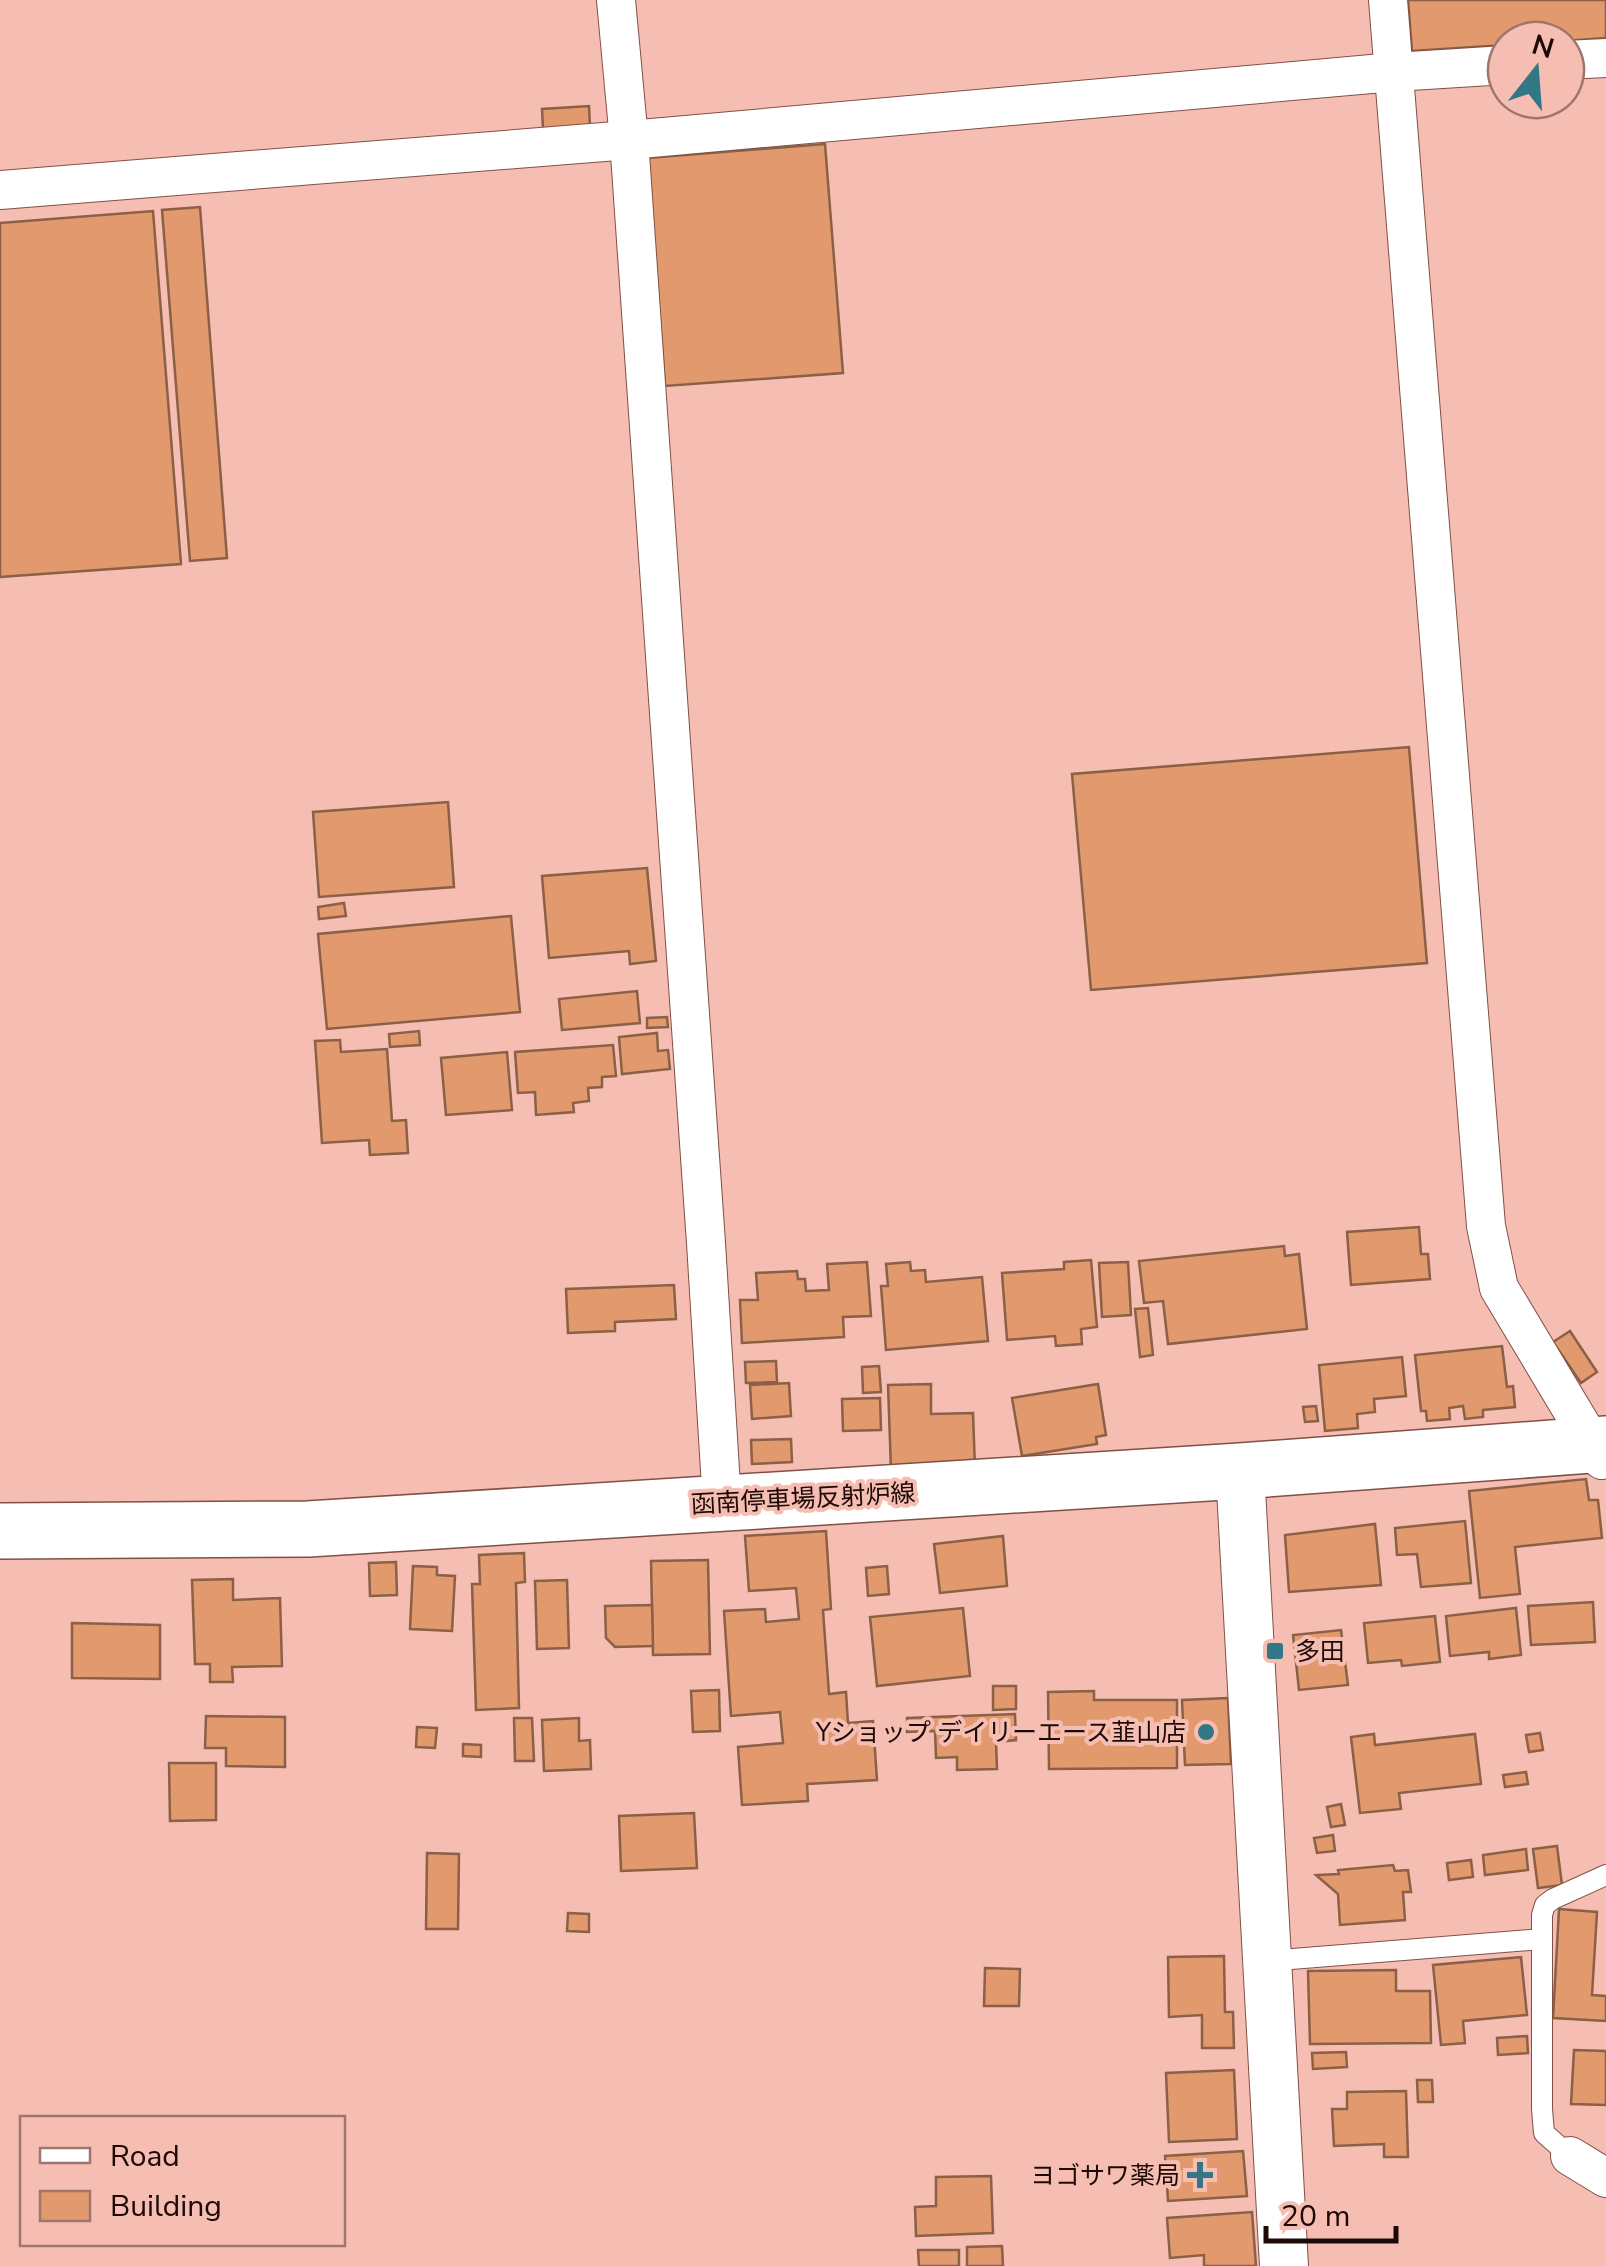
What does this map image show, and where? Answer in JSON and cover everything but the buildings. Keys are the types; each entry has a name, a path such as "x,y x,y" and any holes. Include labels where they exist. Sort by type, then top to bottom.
{"main road":[{"name":"函南停車場反射炉線","path":"0,1531 308,1529 1602,1452"}],"street":[{"path":"616,0 629,140 722,1503"},
{"path":"1388,0 1486,1226 1499,1288 1602,1452"},
{"path":"0,190 1486,65"},
{"path":"1240,1472 1284,2266"},
{"path":"1570,2156 1606,2178"}],"lane":[{"path":"1570,2156 1544,2133 1542,1915 1553,1899 1606,1875"},
{"path":"1267,1962 1542,1939"}],"place":[{"name":"多田","path":"1275,1651"},
{"name":"Yショップ デイリーエース韮山店","path":"1206,1732"},
{"name":"ヨゴサワ薬局","path":"1200,2175"}]}
